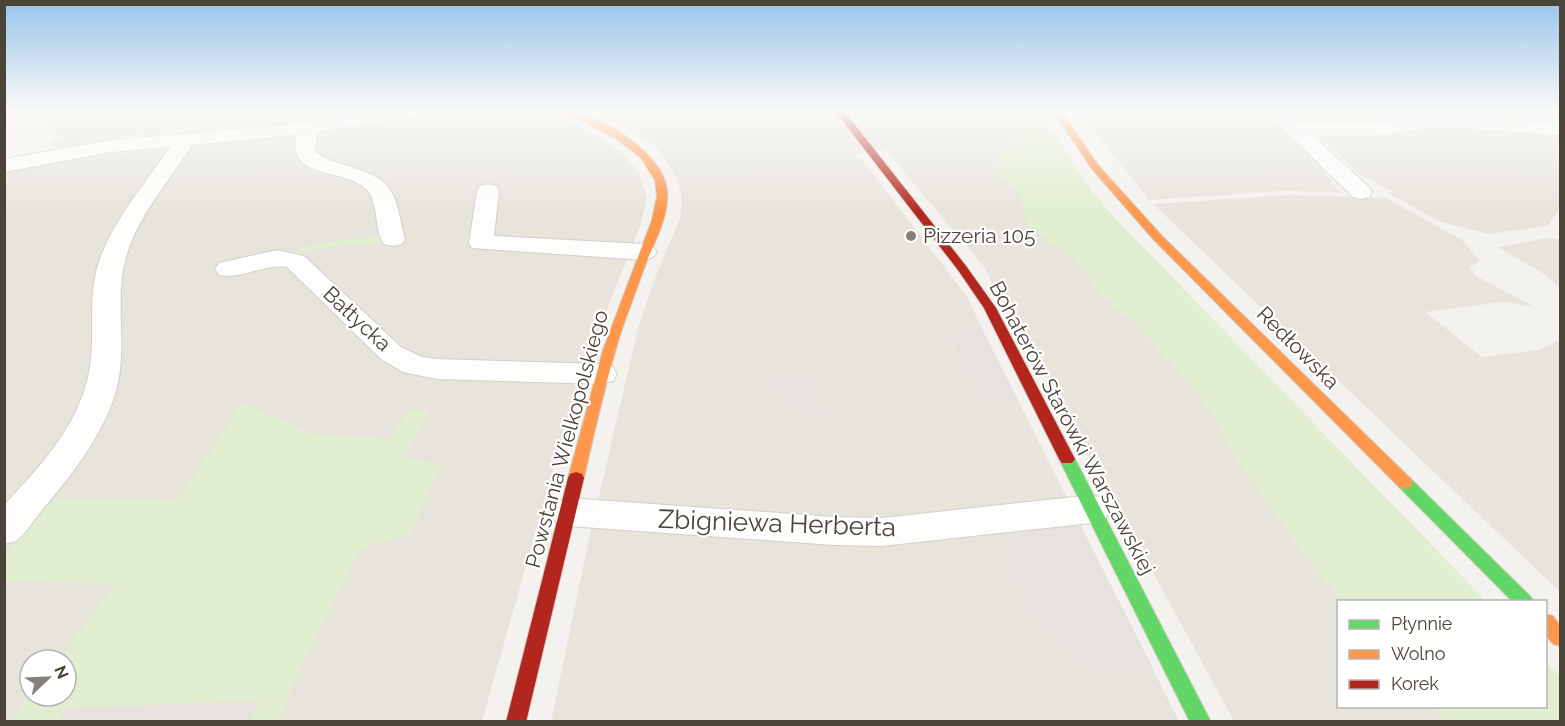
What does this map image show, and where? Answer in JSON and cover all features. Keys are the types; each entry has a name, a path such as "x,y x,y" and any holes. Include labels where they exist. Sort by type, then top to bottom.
{"street":[{"path":"4,166 122,145"},
{"path":"4,530 45,485 85,424 99,397 106,361 105,298 110,267 137,208 181,145"},
{"path":"306,145 307,155 323,165 364,177 377,186 393,239"},
{"name":"Powstania Wielkopolskiego","path":"516,722 602,374 661,206 663,194 658,172 646,156 632,145"},
{"name":"Bohaterów Starówki Warszawskiej","path":"866,145 962,268 990,308 1201,722"},
{"name":"Redłowska","path":"1080,145 1095,167 1158,238 1524,600"},
{"path":"1312,145 1361,192"},
{"path":"488,190 481,243 644,252"},
{"name":"Bałtycka","path":"228,269 277,258 295,261 391,353 414,365 436,369 602,374"},
{"name":"Zbigniewa Herberta","path":"569,512 834,531 882,532 1092,509"},
{"path":"1547,624 1560,638"}],"shaded area":[{"path":"51,145 79,145 57,148"},
{"path":"206,145 611,145 625,155 640,175 647,198 641,223 577,386 482,721 5,721 4,173 100,155"},
{"path":"651,145 1013,145 996,170 1021,195 1024,215 1076,260 1104,297 1139,327 1205,401 1231,449 1307,558 1342,600 1337,600 1337,708 1433,708 1445,721 1234,721 985,268 885,149 852,155 861,158 968,298 981,327 947,333 976,403 1018,400 1179,721 551,722 587,548 638,328 657,273 680,218 682,201 678,180 660,151"},
{"path":"1105,145 1301,145 1340,192 1280,191 1149,200"},
{"path":"1329,145 1560,145 1560,209 1547,226 1489,234 1441,222 1388,193 1394,192 1358,174"},
{"path":"1289,195 1386,198 1462,240 1480,261 1470,267 1474,275 1535,307 1503,302 1425,312 1482,357 1539,350 1560,340 1560,592 1153,204"},
{"path":"1548,238 1560,240 1560,288 1544,274 1498,247"},
{"path":"981,327 1018,400 976,403 947,332"},
{"path":"811,373 830,416 813,419 792,411 776,401 768,378"},
{"path":"1067,524 1083,531 1154,670 1089,677 1026,616 1002,558 1003,543 1019,533"},
{"path":"260,701 251,721 59,721 67,708"}],"green space":[{"path":"1009,145 1062,145 1092,191 1113,216 1485,600 1342,600 1307,558 1231,449 1205,401 1139,327 1104,297 1076,260 1028,226 1021,195 996,170 999,149"},
{"path":"383,237 380,244 342,245 303,252 297,248 335,241"},
{"path":"243,403 313,434 392,439 407,410 429,411 403,460 442,463 410,534 398,535 360,551 293,684 279,720 10,721 20,708 78,708 78,648 67,648 115,584 5,581 5,556 55,498 178,500"},
{"path":"1547,662 1560,677 1560,721 1445,721 1433,708 1547,708"}],"traffic: fast":[{"path":"1067,459 1201,722"},
{"path":"1405,483 1523,600"}],"traffic: slow":[{"path":"576,478 609,350 661,204 662,188 654,167 632,145"},
{"path":"1080,145 1095,167 1158,238 1405,483"},
{"path":"1547,623 1560,638"}],"traffic: jam":[{"path":"866,145 962,268 990,308 1067,459"},
{"path":"516,722 576,478"}],"place":[{"name":"Pizzeria 105","path":"911,236"}]}
